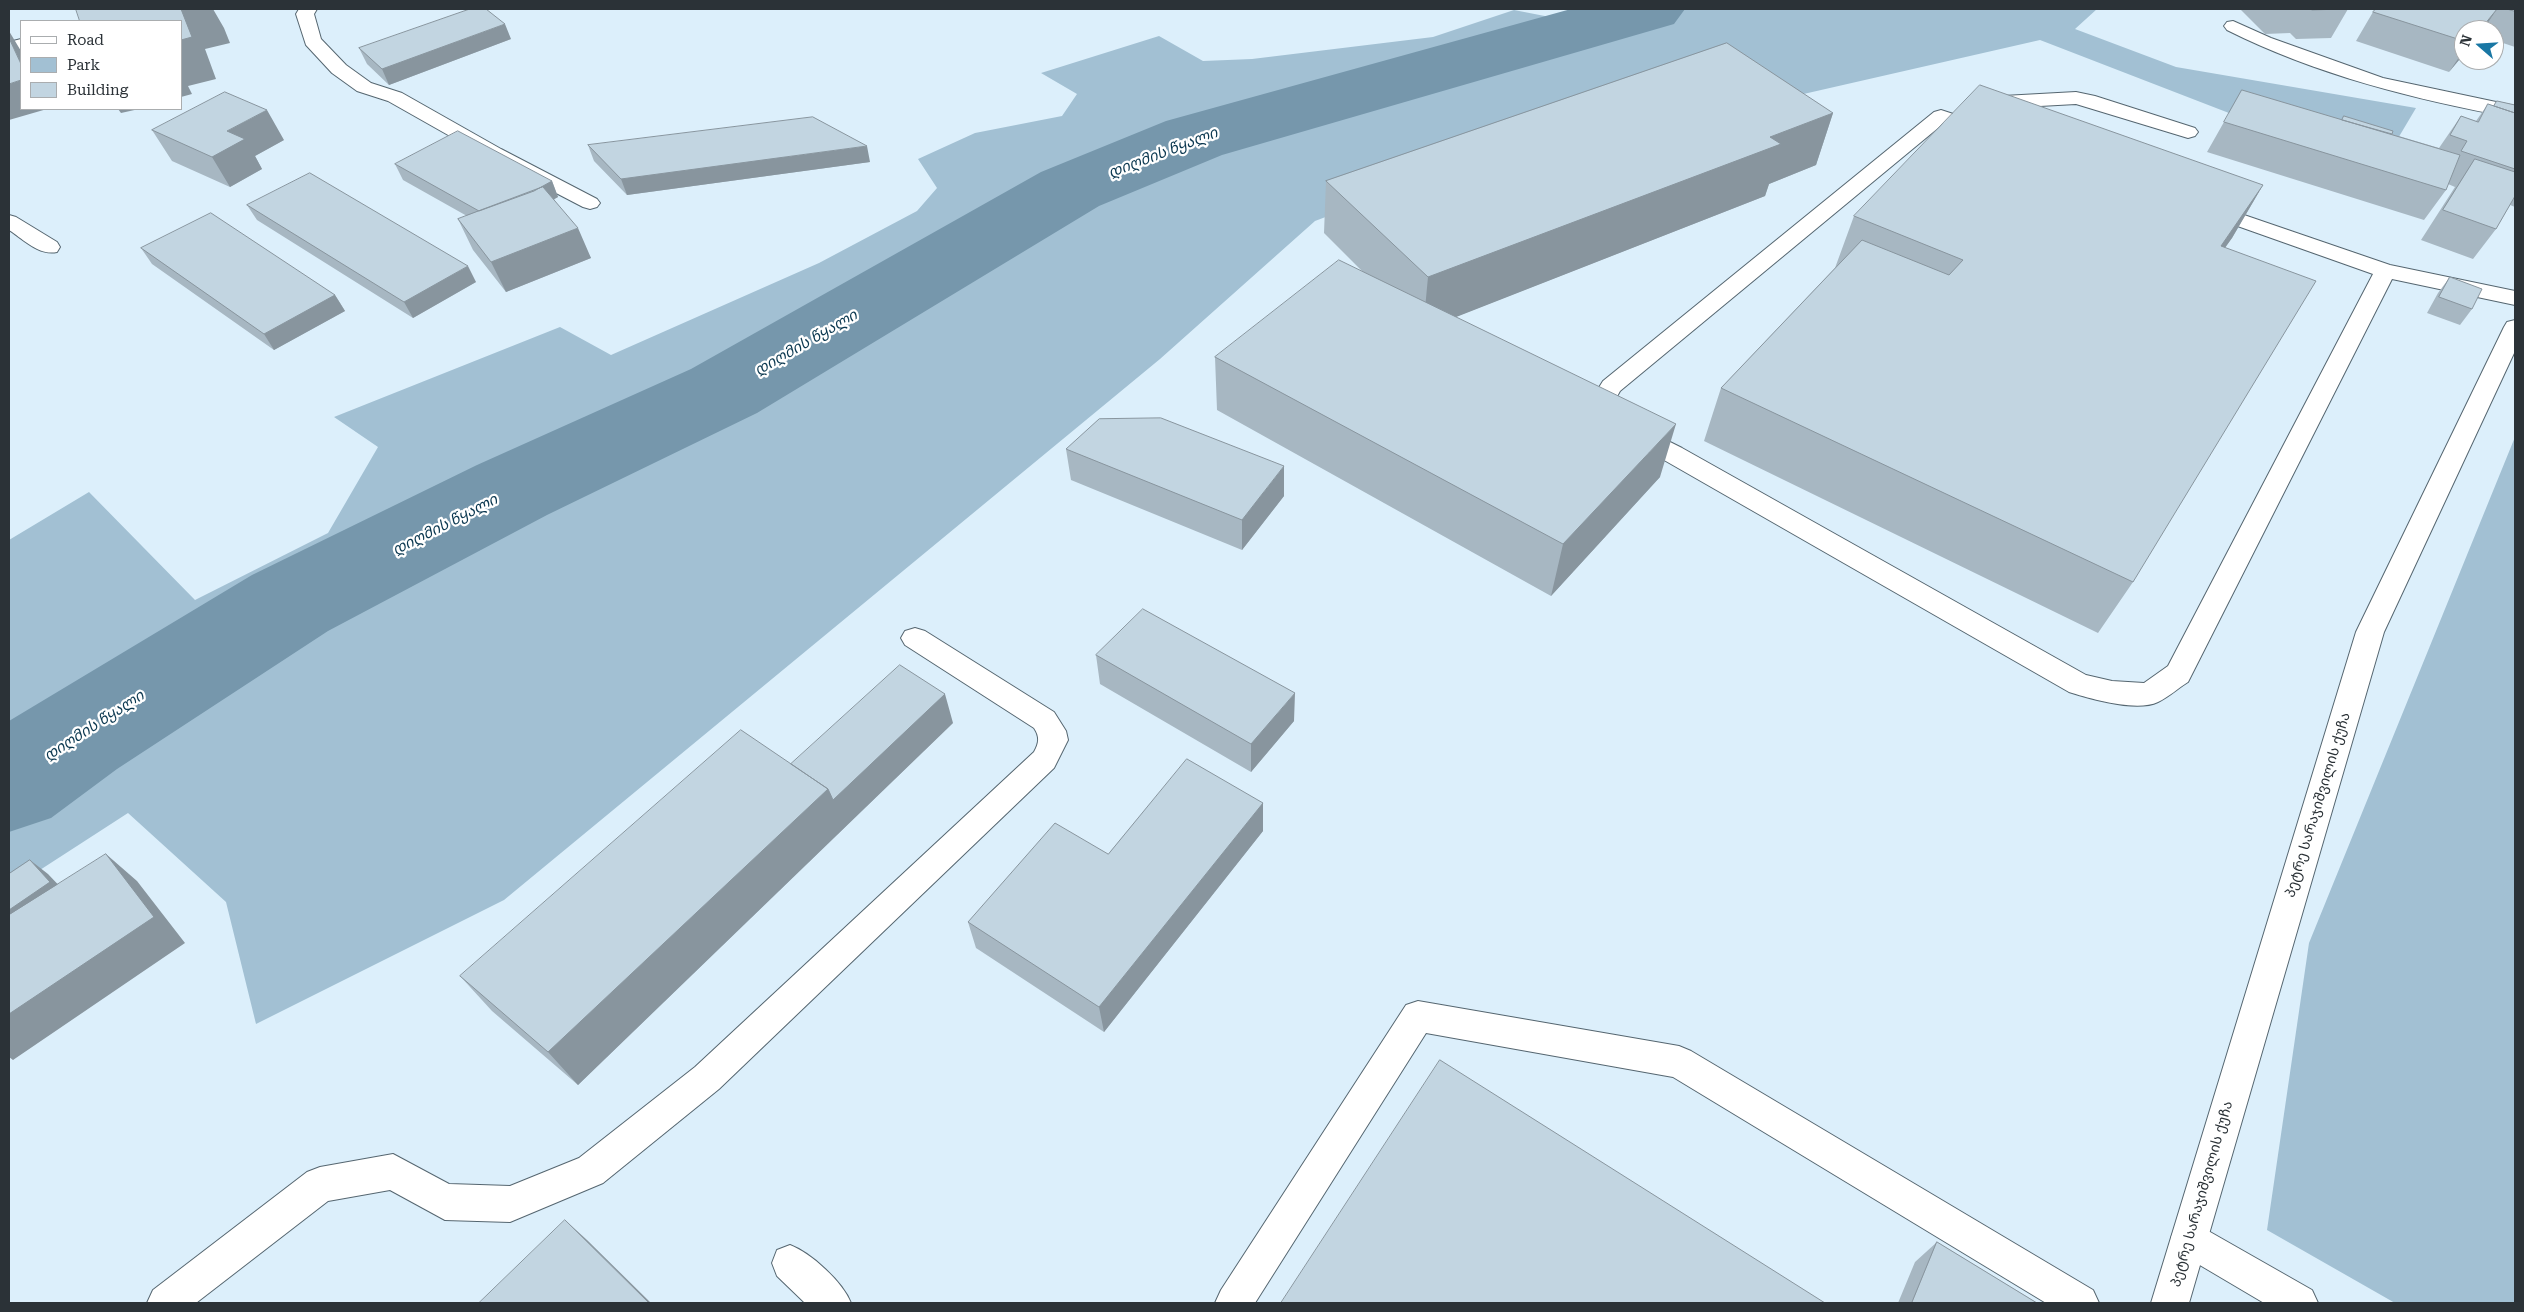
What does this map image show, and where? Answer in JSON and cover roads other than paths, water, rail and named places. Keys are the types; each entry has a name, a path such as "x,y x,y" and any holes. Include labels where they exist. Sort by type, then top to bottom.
{"street":[{"path":"308,9 305,14 312,42 339,69 364,87 395,97 494,153 590,203"},
{"path":"2233,26 2265,42 2378,84 2515,112"},
{"path":"2188,132 2088,100 2076,98 1977,103 1941,116 1594,398 1618,426 1673,454 2079,684 2112,692 2149,694 2178,674 2385,271"},
{"path":"1941,116 2006,138"},
{"path":"2181,200 2385,271 2515,298"},
{"path":"9,222 49,248"},
{"name":"პეტრე სარაჯიშვილის ქუჩა","path":"2170,1303 2370,632 2515,326"},
{"path":"166,1303 320,1185 393,1172 445,1202 510,1204 591,1171 708,1078 1044,760 1054,746 1053,730 1044,720 915,638"},
{"path":"1234,1303 1418,1016 1678,1062 2080,1303"},
{"path":"2189,1238 2299,1303"},
{"path":"790,1263 832,1303"}],"waterway":[{"name":"დიღმის წყალი","path":"9,783 76,736 290,603 512,490 724,391 1070,189 1194,138 1649,9"}]}
